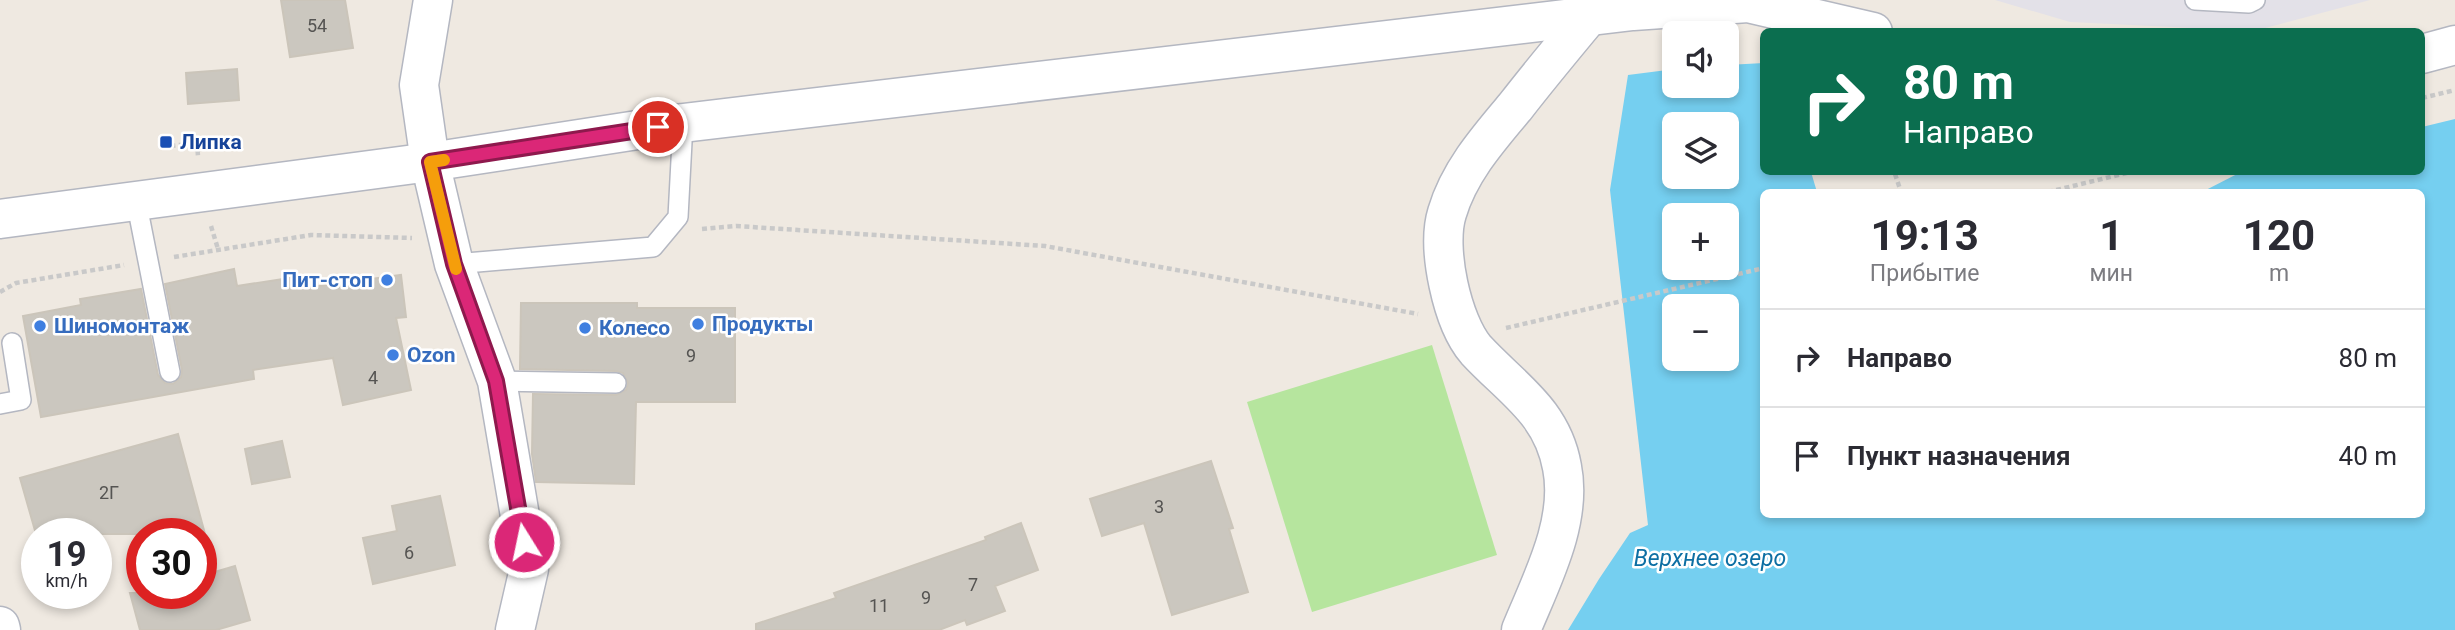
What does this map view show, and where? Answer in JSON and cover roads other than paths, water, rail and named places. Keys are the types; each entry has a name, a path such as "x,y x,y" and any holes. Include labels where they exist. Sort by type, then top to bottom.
{"main road":[{"path":"433,0 419,85 430,162 451,252 496,381 528,569 515,630"},
{"path":"0,219 430,162 683,123 1633,11 1748,3 1856,28"},
{"path":"1521,630 1555,542 1563,505 1563,469 1554,437 1539,411 1474,347 1448,293 1444,260 1446,215 1470,162 1589,16"},
{"path":"2425,53 2455,46"}],"lane":[{"path":"2195,0 2249,3 2255,0"},
{"path":"451,252 653,247 678,217 683,123"},
{"path":"136,200 170,372"},
{"path":"0,404 22,400 12,343"},
{"path":"496,381 617,383"}],"water":[{"name":"Верхнее озеро","path":"1760,63 1760,175 1812,175 1816,189 1760,189 1760,518 2425,518 2425,189 2208,189 2235,175 2425,175 2425,126 2455,119 2455,630 1568,630 1630,533 1648,525 1610,190 1628,75 1662,71 1662,98 1739,98 1739,64"}],"place":[{"name":"Липка","path":"166,142"},
{"name":"Пит-стоп","path":"387,280"},
{"name":"Продукты","path":"698,324"},
{"name":"Шиномонтаж","path":"40,326"},
{"name":"Колесо","path":"585,328"},
{"name":"Ozon","path":"393,355"}]}
